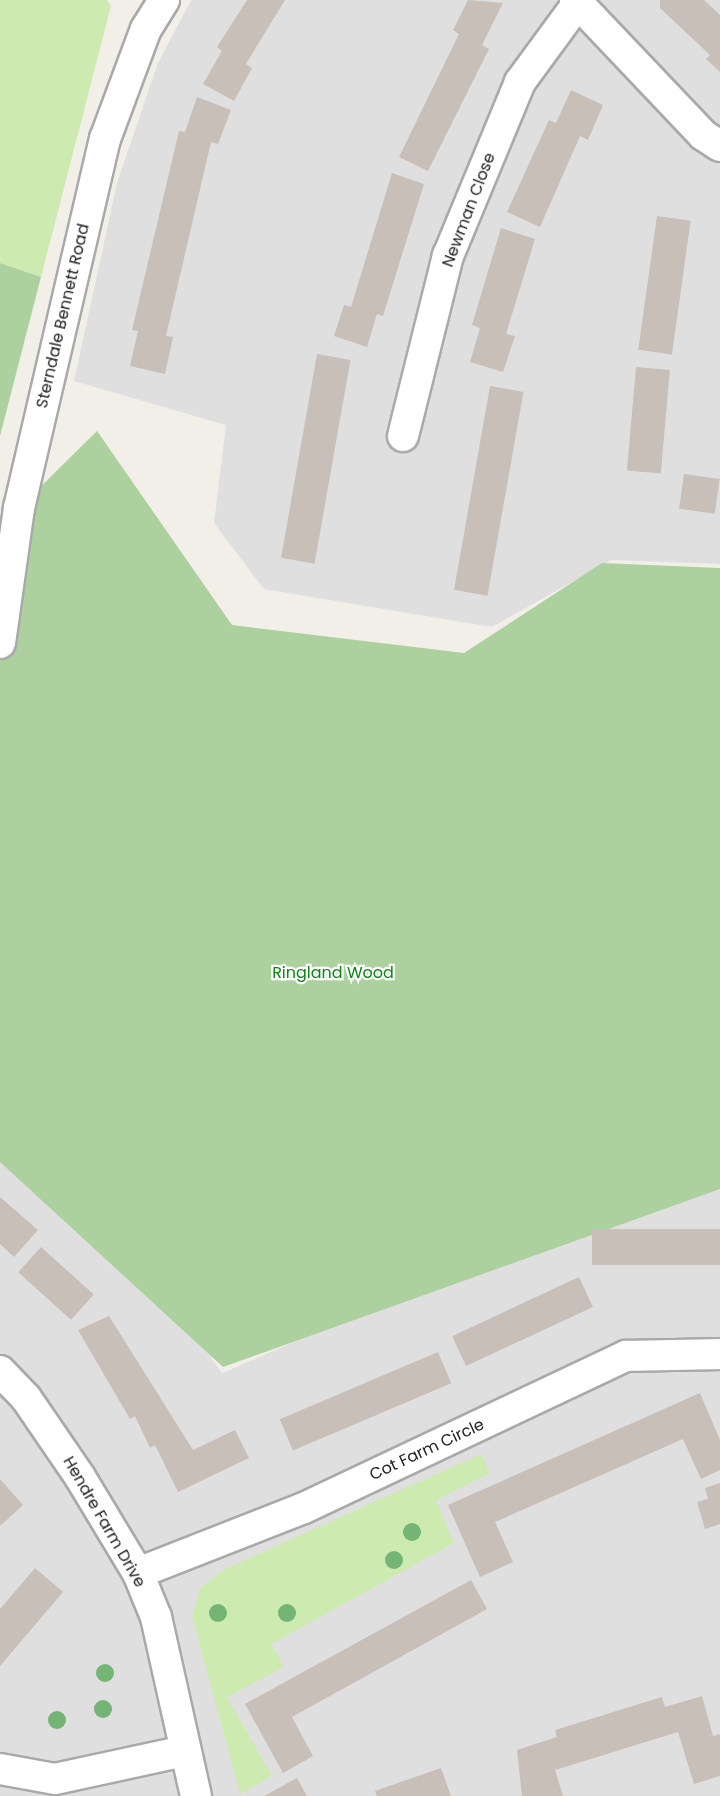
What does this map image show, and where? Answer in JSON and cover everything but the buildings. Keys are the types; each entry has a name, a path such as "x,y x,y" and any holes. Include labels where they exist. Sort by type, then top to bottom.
{"street":[{"name":"Sterndale Bennett Road","path":"0,643 19,508 105,139 146,29 164,0"},
{"path":"576,1 703,135 720,146"},
{"name":"Newman Close","path":"403,436 448,256 520,82 576,1"},
{"name":"Cot Farm Circle","path":"138,1573 304,1508 626,1356 720,1353"},
{"name":"Hendre Farm Drive","path":"0,1371 26,1398 74,1467 138,1573 156,1617 196,1796"},
{"path":"0,1769 55,1779 185,1751"}],"shaded area":[{"path":"191,0 720,0 720,564 611,560 492,627 264,589 214,523 226,425 74,381 117,183 158,63"},
{"path":"0,1099 57,1143 222,1373 720,1159 720,1796 0,1796"}],"green space":[{"path":"0,0 107,0 111,6 41,277 0,263"},
{"path":"0,263 41,277 0,436"},
{"name":"Ringland Wood","path":"97,431 232,625 464,653 602,563 720,568 720,1189 223,1367 0,1162 0,643 19,508"},
{"path":"481,1454 490,1473 436,1500 454,1543 271,1644 284,1667 227,1697 272,1776 240,1794 192,1616 201,1587 225,1569"}]}
